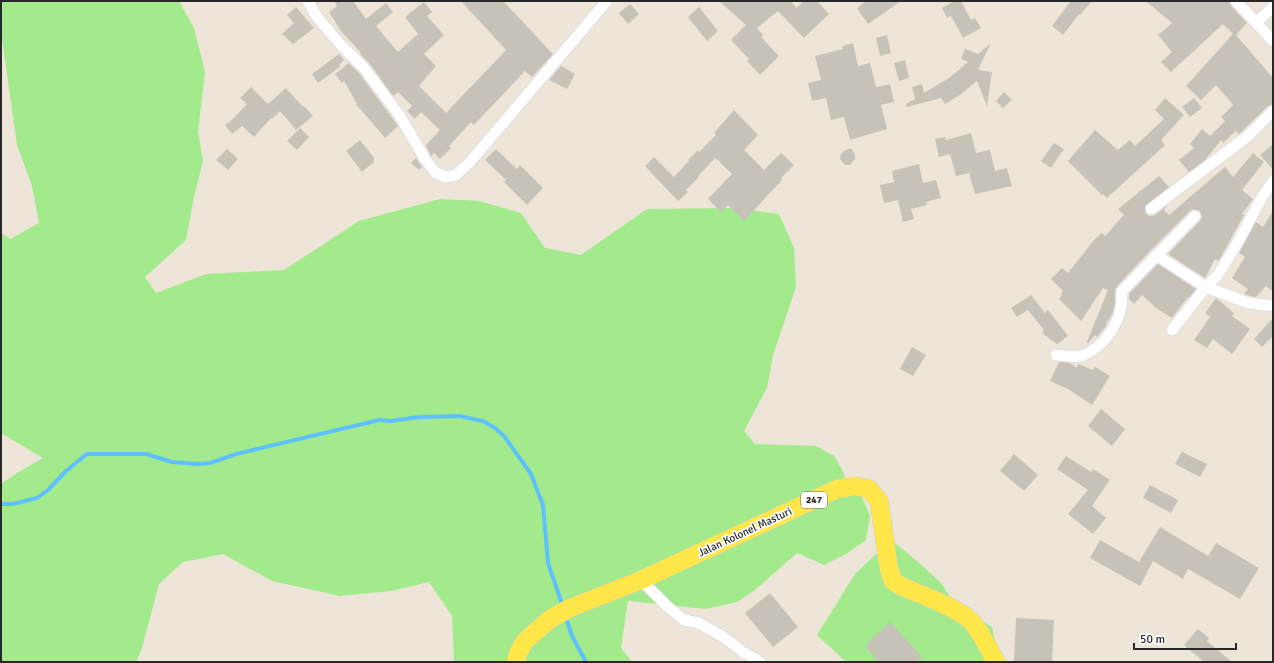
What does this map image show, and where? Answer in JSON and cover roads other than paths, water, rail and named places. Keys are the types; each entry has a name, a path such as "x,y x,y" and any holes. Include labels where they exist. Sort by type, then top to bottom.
{"main road":[{"name":"Jalan Kolonel Masturi","path":"516,662 518,653 525,641 550,619 570,608 641,580 837,489 855,486 869,489 879,502 889,569 893,581 952,609 971,621 983,638 996,662"}],"street":[{"path":"308,1 317,17 340,44 364,68 400,116 425,159 436,172 445,177 456,175 470,162 603,2"},
{"path":"1236,1 1273,41"},
{"path":"1256,23 1273,7"},
{"path":"1151,209 1248,136 1273,111"},
{"path":"1172,330 1218,275 1262,197 1273,181"},
{"path":"1056,355 1083,355 1100,345 1119,316 1122,305 1122,291 1195,216"},
{"path":"1156,255 1206,288 1248,303 1273,306"},
{"path":"641,580 668,608 684,620 699,623 725,638 743,652 760,662"}],"waterway":[{"path":"1,504 13,504 37,498 48,490 66,471 87,454 146,454 172,462 197,464 210,463 236,454 379,420 391,421 419,417 459,416 483,421 495,428 504,436 531,474 543,505 548,563 563,607"},
{"path":"565,615 572,636 586,662"}]}
